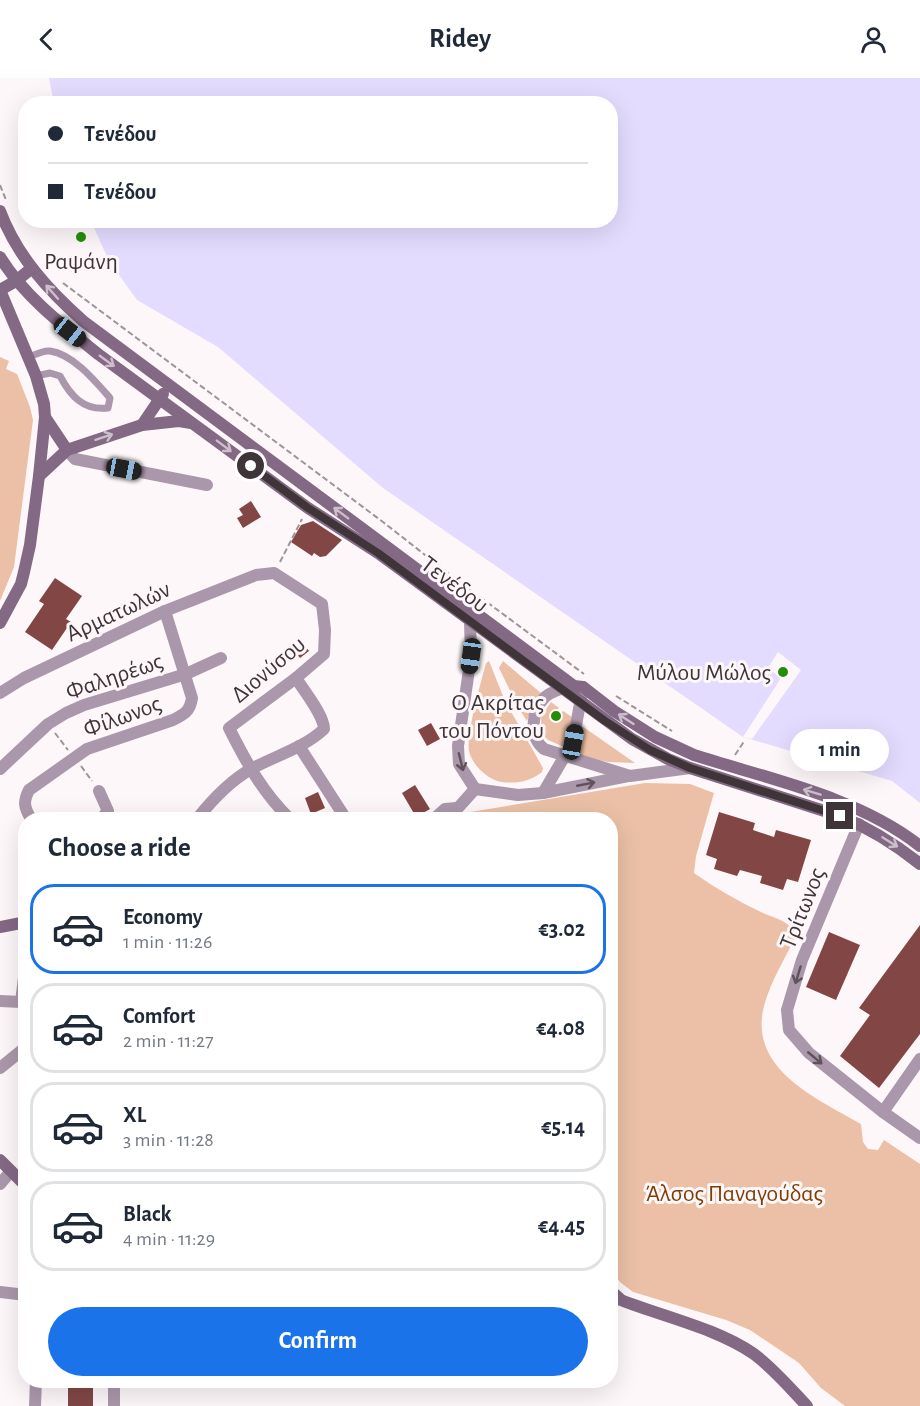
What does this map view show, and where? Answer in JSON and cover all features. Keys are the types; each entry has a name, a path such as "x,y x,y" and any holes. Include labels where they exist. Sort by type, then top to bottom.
{"main road":[{"name":"Τενέδου","path":"4,209 19,251 58,299 83,321 576,684 631,722 672,746 844,802 886,823 920,846"},
{"path":"2,265 19,251"},
{"name":"Τενέδου","path":"2,265 70,332 308,508 378,553 470,621 576,684 580,702 632,739 690,768 859,824 920,864"},
{"path":"0,623 21,584 30,545 45,417 44,404 36,376 0,290 32,268"},
{"path":"142,425 169,386"},
{"path":"45,417 67,450"},
{"path":"39,477 67,450 142,425 179,421 194,424"},
{"path":"0,927 18,924"},
{"path":"0,1160 18,1178"},
{"path":"618,1297 705,1330 747,1349 772,1369 807,1406"}],"street":[{"path":"67,450 75,459 83,461 207,485"},
{"name":"Αρματωλών","path":"0,693 24,678 165,611 256,575 274,573"},
{"name":"Διονύσου","path":"250,770 229,728 324,654 322,604 274,573"},
{"name":"Φίλωνος","path":"26,812 24,798 29,789 87,749 186,714 191,709 192,698 186,674 165,611"},
{"path":"470,621 471,656 458,746 459,764 476,789 518,795 543,793 630,776 690,768"},
{"name":"Φαληρέως","path":"0,769 48,724 66,713 84,705 186,674 221,658"},
{"path":"203,812 219,794 250,770 299,746 324,729 324,725 296,678"},
{"path":"543,793 566,756 573,742 580,702 576,684 547,695 542,701 535,717 534,735 537,744 544,749 566,756 630,776"},
{"path":"299,746 341,812"},
{"path":"250,770 282,812"},
{"path":"454,812 476,789"},
{"path":"99,791 104,812"},
{"path":"442,812 445,809 457,808"},
{"name":"Τρίτωνος","path":"859,824 802,960 787,1010 789,1030 809,1053 883,1112"},
{"path":"0,1001 18,1002"},
{"path":"0,1068 18,1053"},
{"path":"920,1059 883,1112 920,1138"},
{"path":"0,1184 11,1171"},
{"path":"0,1292 18,1294"},
{"path":"35,1406 36,1388"},
{"path":"114,1388 114,1406"}],"lane":[{"path":"27,358 48,350 63,355 92,377 110,398 108,408 99,409 89,406 70,394 60,376 50,373 36,376"}],"path":[{"path":"0,185 4,209"},
{"path":"62,283 383,522 513,622 576,684"},
{"path":"274,573 308,508"},
{"path":"613,694 673,731"},
{"path":"735,755 745,740"}],"green space":[{"path":"0,357 9,361 6,369 17,374 33,420 14,567 0,601"},
{"path":"489,661 505,701 543,768 542,772 528,780 513,783 497,781 481,771 469,751 472,721 486,663"},
{"path":"503,661 542,694 534,700 527,721 499,668"},
{"path":"551,702 559,708 551,715 560,720 560,714 563,711 572,717 564,747 548,740 542,734 541,717"},
{"path":"582,726 635,763 608,762 571,755 579,741"},
{"name":"Άλσος Παναγούδας","path":"645,783 690,784 714,793 696,856 694,873 735,899 785,922 797,934 764,1006 762,1028 766,1047 776,1064 806,1092 861,1124 863,1142 868,1149 878,1150 884,1140 920,1164 920,1406 845,1406 821,1388 799,1363 750,1330 726,1320 633,1292 620,1282 618,1279 618,812 470,812"}],"shaded area":[{"path":"49,78 920,78 920,803 892,781 743,737 383,488 218,347 137,300 109,261 94,228 618,228 618,96 52,96"}],"pier":[{"path":"778,652 801,670 752,739 743,737 781,678 768,668"}],"building":[{"path":"251,501 261,517 243,528 237,518 243,515 239,509"},
{"path":"313,521 342,540 326,556 320,557 314,553 312,556 291,542 301,525"},
{"path":"55,578 82,596 66,619 71,622 52,650 25,632 44,604 39,601"},
{"path":"299,639 309,651 300,658 290,646"},
{"path":"431,723 440,739 427,746 418,730"},
{"path":"415,785 430,809 425,812 413,812 402,793"},
{"path":"318,792 325,808 310,812 305,798"},
{"path":"719,812 755,823 753,830 774,837 776,830 811,840 798,882 787,879 783,890 760,883 762,876 740,870 737,876 714,869 717,859 706,855"},
{"path":"920,925 920,1034 879,1088 840,1056 870,1015 859,1008"},
{"path":"829,932 860,945 836,1000 806,987"},
{"path":"68,1388 93,1388 93,1406 68,1406"}],"place":[{"name":"Ραψάνη","path":"81,237"},
{"name":"Μύλου Μώλος","path":"783,672"},
{"name":"Ο Ακρίτας του Πόντου","path":"556,716"}],"route":[{"path":"251,466 308,508 378,553 605,721 650,750 690,768 840,816"}]}
